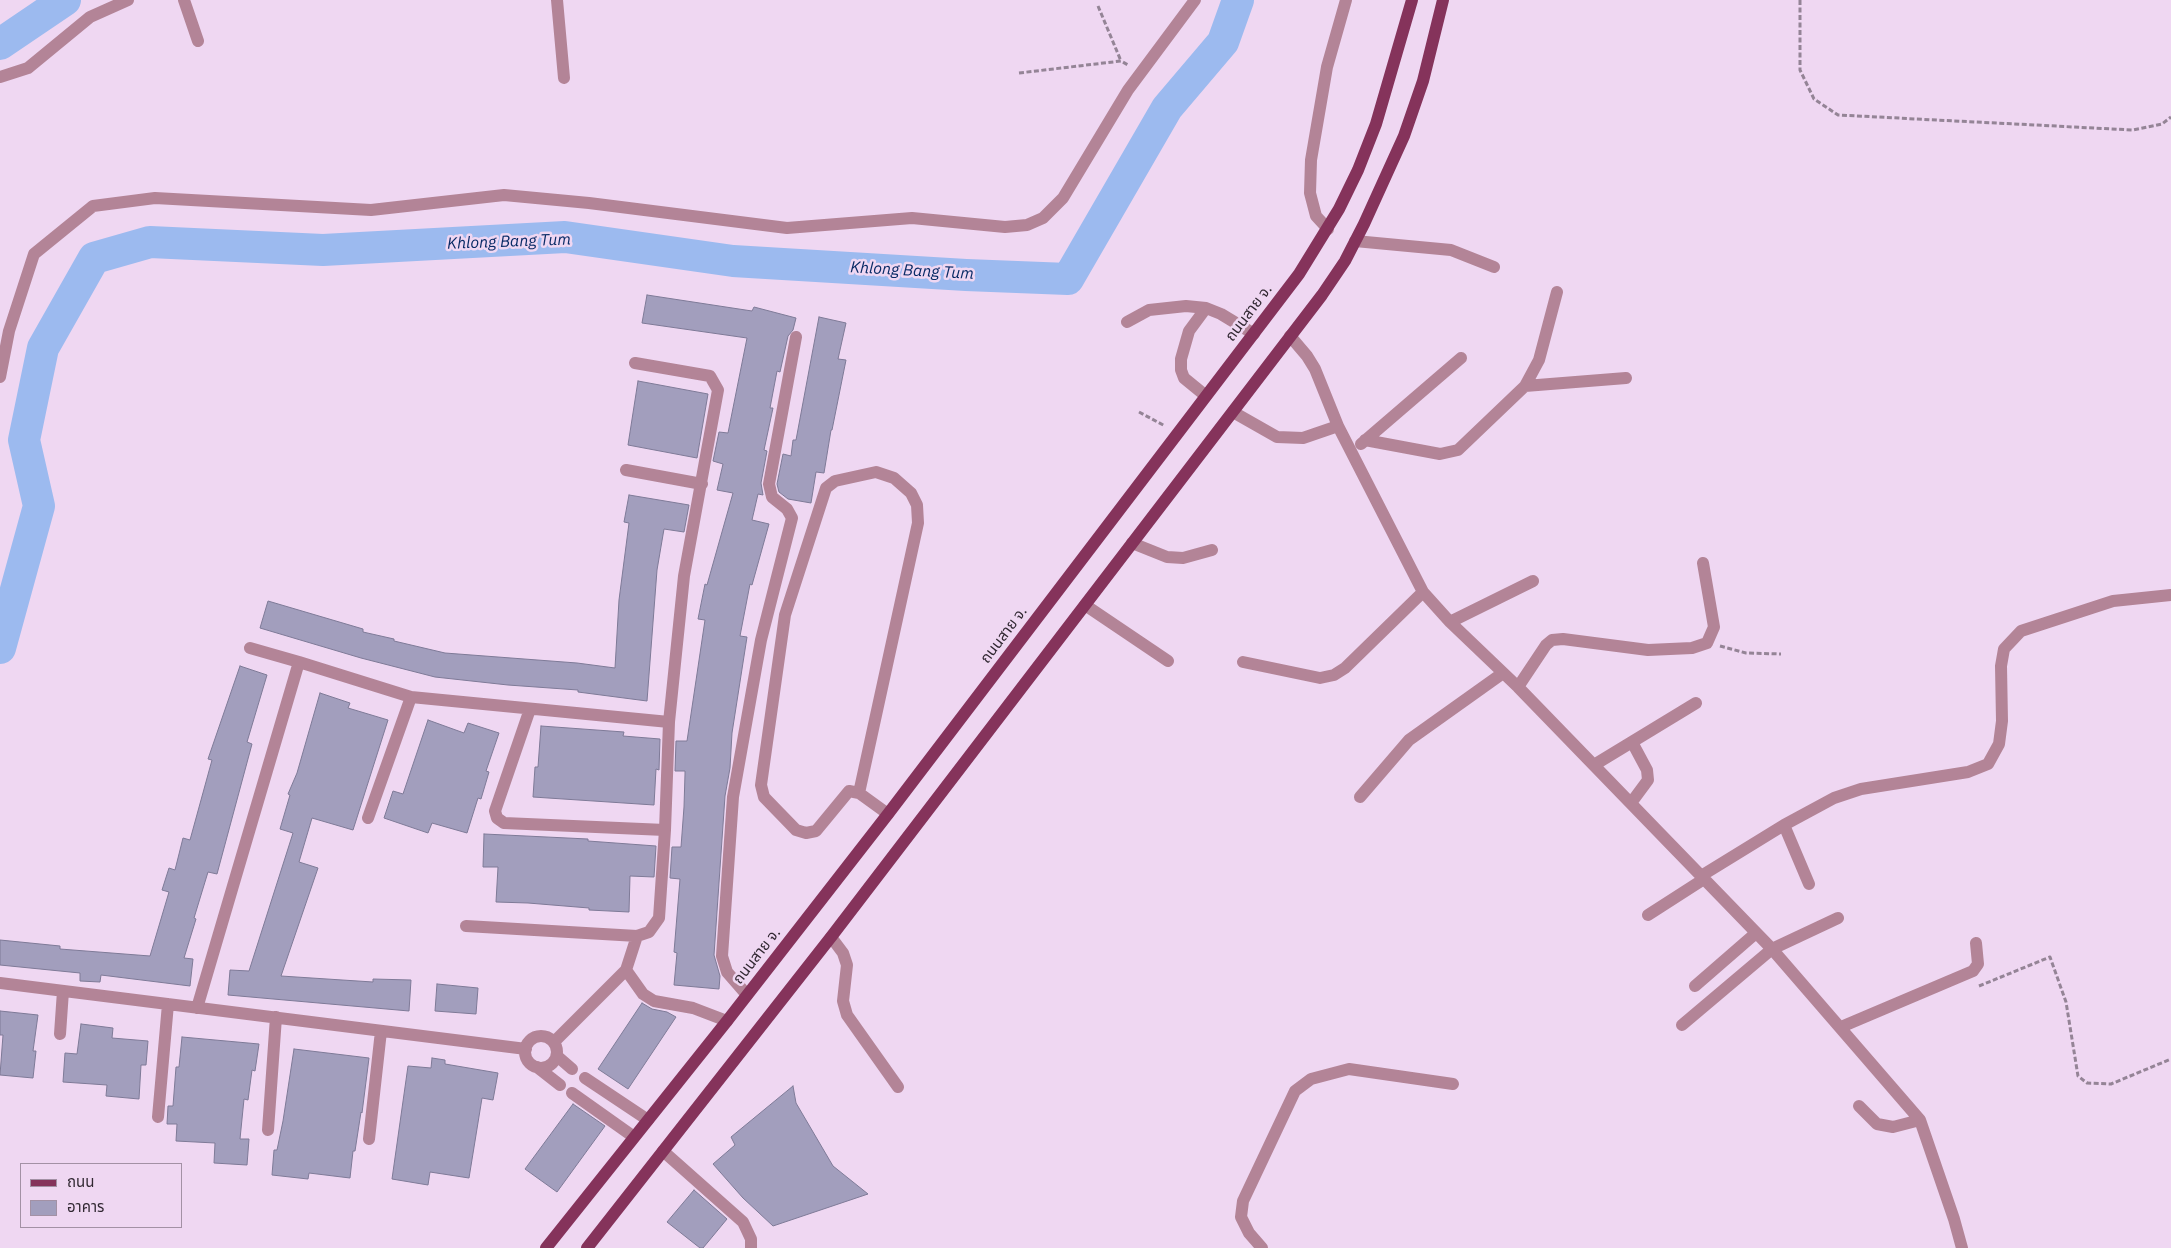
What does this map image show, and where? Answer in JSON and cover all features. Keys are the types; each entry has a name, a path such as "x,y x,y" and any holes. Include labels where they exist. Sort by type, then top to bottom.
{"main road":[{"name":"ถนนสาย จ.","path":"546,1248 748,995 888,814 1299,274 1328,229 1358,170 1376,124 1412,0"},
{"path":"586,1248 831,937 1322,295 1355,241 1384,184 1404,136 1423,81 1443,0"}],"street":[{"path":"0,77 28,68 90,17 128,0"},
{"path":"184,0 198,41"},
{"path":"557,0 564,78"},
{"path":"0,377 9,331 34,254 93,206 155,198 371,210 504,195 590,203 787,228 912,218 1005,227 1027,225 1044,218 1063,198 1128,90 1195,0"},
{"path":"1328,229 1316,216 1310,193 1311,160 1328,67 1346,0"},
{"path":"1355,241 1451,250 1494,267"},
{"path":"1365,440 1440,454 1458,450 1524,386 1539,360 1557,292"},
{"path":"1127,322 1148,310 1186,306 1206,308 1221,314 1254,334"},
{"path":"1206,308 1189,331 1181,359 1181,370 1184,378 1206,396"},
{"path":"1290,336 1315,369 1338,426 1423,592 1450,622 1518,687 1756,933 1920,1120 1962,1248"},
{"path":"748,995 727,972 722,956 733,796 761,640 792,518 787,509 772,497 769,484 796,337"},
{"path":"1351,452 1461,358"},
{"path":"466,926 637,936 648,932 659,918 665,830 669,722 684,576 718,390 710,376 636,362"},
{"path":"1524,386 1626,378"},
{"path":"1233,412 1277,437 1303,438 1338,426"},
{"path":"626,470 702,484"},
{"path":"859,793 918,523 918,505 911,493 894,478 876,472 834,481 826,488 785,615 761,785 764,797 796,830 806,833 816,831 849,791 859,793 888,814"},
{"path":"1132,543 1167,558 1183,558 1212,550"},
{"path":"1518,687 1546,645 1552,640 1563,639 1648,650 1692,648 1707,643 1714,627 1703,563"},
{"path":"1450,622 1533,581"},
{"path":"1243,662 1320,678 1334,675 1345,668 1423,592"},
{"path":"1648,915 1784,825 1834,798 1862,790 1968,772 1988,764 1999,744 2002,721 2001,666 2004,649 2021,631 2113,601 2171,595"},
{"path":"1085,605 1168,661"},
{"path":"250,648 411,697 669,722"},
{"path":"197,1008 299,662"},
{"path":"1360,796 1409,740 1503,673"},
{"path":"368,818 411,697"},
{"path":"1594,765 1696,703"},
{"path":"530,709 495,811 497,818 504,823 665,830"},
{"path":"1631,803 1648,780 1647,770 1632,742"},
{"path":"1784,825 1809,884"},
{"path":"1682,1025 1772,950 1838,918"},
{"path":"1695,986 1756,933"},
{"path":"554,1042 626,970 637,936"},
{"path":"831,937 843,953 847,965 843,1001 847,1015 898,1087"},
{"path":"1840,1027 1973,971 1978,964 1976,943"},
{"path":"626,970 643,994 654,1001 693,1008 727,1021"},
{"path":"0,983 526,1048"},
{"path":"60,1034 63,991"},
{"path":"158,1117 168,1004"},
{"path":"268,1130 276,1017"},
{"path":"370,1138 381,1031"},
{"path":"560,1085 528,1060 526,1048 529,1042 534,1038 548,1038 554,1042 557,1056 572,1069"},
{"path":"537,1067 546,1067 553,1063 557,1056"},
{"path":"1262,1248 1249,1233 1241,1217 1243,1200 1295,1091 1312,1079 1349,1069 1453,1084"},
{"path":"584,1078 648,1120"},
{"path":"572,1093 634,1137"},
{"path":"1859,1106 1878,1124 1893,1127 1920,1120"},
{"path":"663,1151 742,1222 751,1239 752,1248"}],"path":[{"path":"1800,0 1800,70 1814,99 1838,115 2133,130 2162,124 2171,117"},
{"path":"1098,6 1121,60 1140,73"},
{"path":"1019,73 1121,60"},
{"path":"1139,412 1178,433"},
{"path":"1707,643 1746,653 1781,654"},
{"path":"1978,987 2050,957 2066,1002 2078,1076 2087,1083 2111,1084 2171,1059"}],"building":[{"path":"647,295 752,311 754,307 796,318 793,330 788,336 780,372 777,371 770,408 773,408 764,450 767,451 761,483 763,495 758,494 752,520 769,524 752,585 750,584 740,636 747,637 732,733 730,768 725,796 714,955 720,976 719,989 674,985 677,953 674,952 680,879 670,878 672,847 681,847 684,807 685,771 675,771 676,741 687,741 705,620 698,619 705,584 707,585 733,493 717,490 723,464 713,461 719,432 728,433 747,338 642,323"},
{"path":"819,317 846,323 838,359 846,360 824,473 816,472 811,503 788,499 779,492 777,484 783,454 791,456 793,440 796,440"},
{"path":"638,381 708,394 697,458 628,445"},
{"path":"629,495 689,505 684,532 664,529 657,570 647,701 578,692 578,690 435,677 361,658 260,628 268,601 363,629 363,632 445,653 577,663 615,668 619,600 629,523 624,522"},
{"path":"240,666 267,675 247,742 252,744 217,874 208,872 184,958 193,959 190,986 101,975 100,982 80,981 80,973 0,965 0,940 60,946 60,949 150,956 169,892 162,890 169,868 175,870 183,838 190,840 212,760 208,759"},
{"path":"320,693 350,703 348,708 388,720 353,830 312,818 299,862 318,868 281,976 373,982 373,979 411,980 409,1011 228,995 230,970 249,971 293,833 280,829 290,795 288,794 297,773"},
{"path":"428,720 464,733 468,723 499,733 486,771 489,772 481,799 478,798 467,833 432,823 428,833 384,818 393,791 403,794"},
{"path":"541,726 624,732 623,736 660,739 659,770 656,769 654,805 533,797 535,767 538,767"},
{"path":"484,834 588,839 588,841 656,846 654,877 630,876 629,912 496,902 498,867 483,867"},
{"path":"437,984 478,988 476,1014 435,1011"},
{"path":"642,1003 652,1009 667,1012 676,1017 628,1089 598,1069"},
{"path":"0,1011 38,1015 33,1051 36,1051 33,1078 0,1075 3,1035 0,1035"},
{"path":"81,1024 113,1028 112,1038 148,1041 146,1065 141,1065 139,1099 106,1096 107,1085 63,1082 65,1053 77,1054"},
{"path":"182,1037 259,1044 255,1071 252,1070 248,1100 244,1099 240,1139 249,1139 247,1165 214,1163 215,1143 176,1141 177,1124 167,1124 168,1106 173,1106 176,1067 179,1067"},
{"path":"294,1049 369,1058 362,1113 355,1151 353,1151 350,1178 309,1173 308,1179 272,1175 274,1150 277,1150 283,1121"},
{"path":"432,1058 445,1060 445,1064 498,1073 493,1100 482,1098 469,1178 430,1172 428,1185 392,1179 408,1066 431,1068"},
{"path":"793,1086 796,1103 833,1166 868,1194 773,1226 743,1198 713,1164 735,1145 731,1137"},
{"path":"573,1104 605,1126 557,1192 525,1169"},
{"path":"694,1190 727,1219 703,1248 700,1248 667,1222"}],"waterway":[{"name":"Khlong Bang Tum","path":"0,44 65,0"},
{"name":"Khlong Bang Tum","path":"0,648 39,506 24,440 43,348 94,258 150,242 323,250 565,237 733,261 1068,279 1167,108 1223,42 1238,0"}]}
